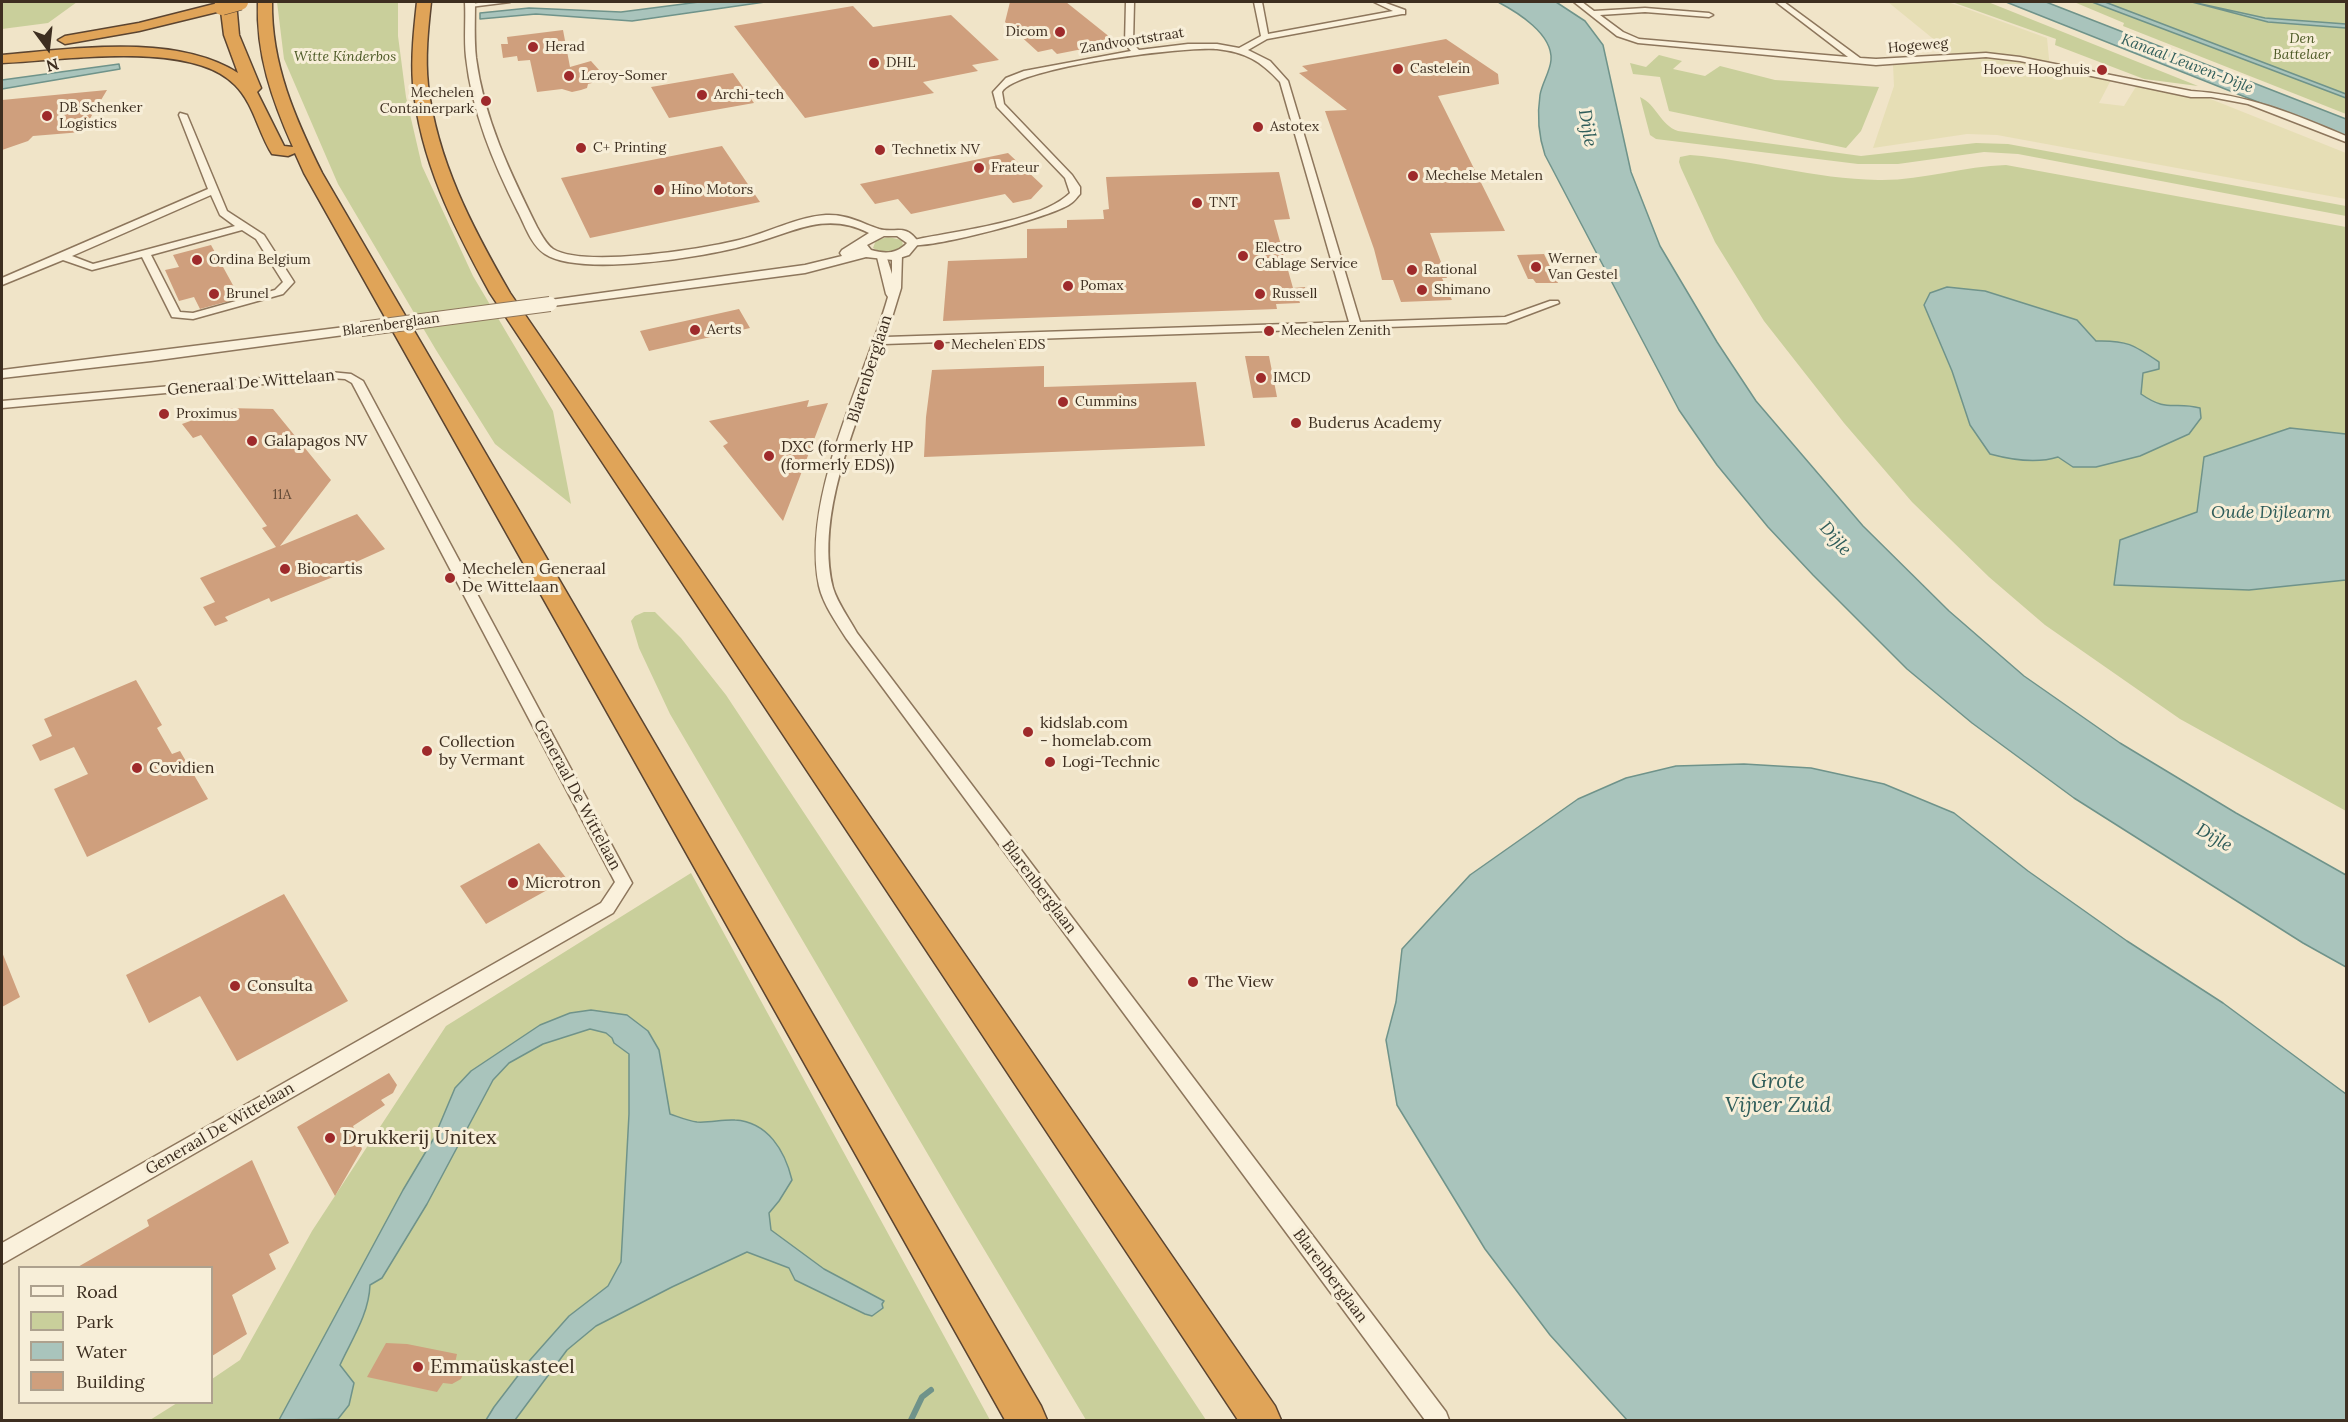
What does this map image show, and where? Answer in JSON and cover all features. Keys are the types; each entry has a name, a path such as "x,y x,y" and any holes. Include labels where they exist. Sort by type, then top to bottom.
{"highway":[{"path":"2,48 105,33 239,2"},
{"path":"265,2 269,53 273,70 292,124 313,173 1027,1420"},
{"path":"424,2 419,60 420,96 434,156 460,224 500,293 1261,1420"},
{"path":"226,4 236,49 262,108 295,164 313,173"},
{"path":"2,59 131,53 173,56 216,65 233,74 246,87 278,150 288,150"}],"street":[{"path":"506,2 470,3 471,54 480,108 507,180 535,231 549,251 569,259 589,261 687,252 740,244 814,219 842,219 860,222 869,243 882,257 897,255 909,250 912,240 894,232 869,243"},
{"path":"1130,2 1129,44 1137,52"},
{"path":"1258,2 1265,37"},
{"path":"1240,51 1265,37 1402,12 1378,2"},
{"name":"Hogeweg","path":"1578,2 1620,34 1638,41 1859,61 1896,62 1986,55 2020,59 2191,94 2218,95 2269,108 2346,139"},
{"path":"1780,2 1859,61"},
{"path":"1594,13 1645,10 1709,15"},
{"name":"Zandvoortstraat","path":"912,240 960,235 1028,218 1069,202 1074,195 1075,187 1069,177 1000,105 996,98 1000,86 1020,76 1137,52 1201,46 1240,51 1266,62 1278,72 1284,81 1355,326"},
{"path":"145,253 176,315 193,316 284,290 289,282 256,233 226,217 183,115"},
{"path":"2,282 215,190"},
{"path":"63,255 92,267 243,227"},
{"name":"Blarenberglaan","path":"2,374 139,359 805,269 869,243"},
{"name":"Blarenberglaan","path":"897,255 897,291 892,300 838,463 829,501 822,541 826,588 851,635 1438,1420"},
{"name":"Blarenberglaan","path":"882,257 892,300"},
{"path":"879,341 1506,320 1554,303"},
{"name":"Generaal De Wittelaan","path":"2,405 330,375 347,375 357,381 624,883 607,908 2,1254"}],"shaded area":[{"path":"1888,2 1948,2 2047,38 2050,69 2111,80 2099,103 2124,106 2137,85 2208,98 2346,153 2346,199 1997,135 1967,134 1873,148 1894,86 1893,65 1953,55"}],"green space":[{"path":"2,2 77,2 48,23 2,29"},
{"name":"Witte Kinderbos","path":"277,2 398,2 398,36 406,97 422,166 473,276 553,411 571,504 495,444 436,350 338,184 284,59"},
{"path":"1952,2 1988,2 2198,86 2144,79 2055,45 2056,39"},
{"name":"Den Battelaer","path":"2074,2 2346,2 2346,114 2123,26 2124,23"},
{"path":"1659,55 1682,61 1673,69 1705,76 1720,66 1775,80 1879,87 1861,131 1846,148 1669,111 1660,77 1633,74 1630,63 1646,67"},
{"path":"1640,97 1651,105 1667,124 1678,131 1861,156 1976,143 2008,144 2346,206 2346,216 2018,154 1984,152 1898,164 1858,164 1656,139 1650,135"},
{"path":"1690,155 1807,173 1878,180 1894,180 2006,165 2346,227 2346,811 2180,719 2045,625 1989,577 1912,502 1844,423 1764,321 1715,242 1681,168 1680,157"},
{"path":"888,237 902,240 903,246 889,252 873,248 876,240"},
{"path":"644,612 655,612 681,638 726,695 1206,1420 1086,1420 670,714 639,648 631,621 635,616"},
{"path":"691,873 990,1420 150,1420 175,1404 213,1404 213,1378 240,1360 312,1231 446,1026"}],"water":[{"path":"699,2 765,2 632,21 536,14 480,19 480,13 529,8 621,12"},
{"name":"Dijle","path":"1498,2 1556,2 1585,21 1603,45 1631,172 1660,246 1717,342 1756,401 1863,526 1949,611 2024,676 2120,743 2236,813 2346,875 2346,967 2303,943 2074,798 1972,723 1907,669 1768,527 1717,465 1679,410 1545,155 1540,133 1539,110 1540,95 1551,60 1550,50 1546,41 1532,25"},
{"name":"Kanaal Leuven-Dijle","path":"2006,2 2046,2 2346,119 2346,137"},
{"path":"2092,2 2105,2 2346,94 2346,98"},
{"path":"2192,2 2265,18 2346,24 2346,28 2268,22"},
{"path":"119,64 120,69 2,89 2,80"},
{"path":"1947,287 1985,291 2077,320 2096,341 2115,341 2136,348 2159,362 2159,369 2143,373 2141,394 2164,405 2200,408 2201,418 2189,434 2140,456 2096,467 2073,467 2058,457 2024,460 1990,454 1970,425 1952,371 1924,305 1930,293"},
{"name":"Oude Dijlearm","path":"2290,428 2346,434 2346,580 2249,590 2114,585 2120,540 2197,512 2204,457"},
{"name":"Grote Vijver Zuid","path":"1744,764 1811,768 1884,784 1954,813 2028,871 2127,941 2223,1003 2346,1094 2346,1420 1627,1420 1550,1335 1485,1249 1397,1105 1386,1040 1396,1002 1402,949 1470,875 1578,799 1626,778 1676,766"},
{"path":"591,1010 627,1015 648,1031 659,1050 670,1114 697,1122 730,1120 747,1122 766,1132 780,1149 792,1180 769,1213 771,1230 824,1269 884,1301 883,1308 872,1316 865,1314 795,1280 789,1268 747,1252 596,1326 567,1350 515,1420 486,1420 530,1360 569,1316 608,1286 621,1262 629,1114 629,1054 614,1043 606,1033 590,1029 543,1044 509,1063 493,1080 427,1204 382,1278 370,1285 367,1306 340,1365 354,1383 349,1405 338,1419 279,1420 403,1190 434,1138 455,1088 471,1071 540,1025 570,1013"}],"building":[{"name":"Dicom","path":"1010,2 1066,2 1111,38 1098,41 1103,45 1057,54 1052,49 1038,52 1005,22"},
{"name":"DHL","path":"853,6 873,27 951,15 999,60 972,65 978,71 923,82 934,93 805,118 734,26"},
{"path":"563,30 570,67 591,61 607,79 588,84 587,88 572,92 562,89 537,92 530,60 518,61 517,56 503,58 501,44 508,44 507,37"},
{"path":"1446,39 1498,74 1499,84 1438,96 1505,231 1430,233 1447,278 1442,278 1452,300 1401,302 1393,280 1382,280 1374,249 1325,111 1347,110 1299,73 1308,71 1302,66"},
{"name":"Archi-tech","path":"733,73 754,103 669,118 651,87"},
{"name":"DB Schenker Logistics","path":"107,90 82,132 33,136 28,141 2,150 2,100"},
{"name":"Hino Motors","path":"722,146 760,202 590,238 561,178"},
{"name":"Frateur","path":"1008,153 1043,186 1031,199 1013,203 1005,194 911,214 898,199 875,204 860,184"},
{"path":"1279,172 1290,219 1274,220 1293,288 1305,287 1308,300 1299,300 1300,303 1276,304 1277,309 943,321 948,261 1027,258 1027,229 1067,228 1067,220 1104,219 1103,210 1109,209 1106,177"},
{"path":"211,245 240,298 200,309 194,297 179,301 165,270 179,267 173,255"},
{"name":"Werner Van Gestel","path":"1544,254 1558,283 1536,283 1533,279 1528,279 1517,255"},
{"name":"Aerts","path":"739,309 750,328 649,351 640,331"},
{"name":"IMCD","path":"1245,356 1269,356 1277,397 1253,398"},
{"name":"Cummins","path":"1044,366 1044,387 1196,382 1205,446 924,457 932,370"},
{"name":"DXC (formerly HP (formerly EDS))","path":"809,400 807,407 828,403 783,521 723,446 728,443 709,421"},
{"path":"226,408 273,409 331,480 280,546 357,514 385,549 345,567 348,571 271,602 269,598 225,617 228,621 215,626 203,607 215,602 200,578 276,547 262,528 267,526 201,435 193,438 182,424"},
{"name":"Covidien","path":"136,680 162,725 157,728 172,754 180,751 208,799 87,857 54,789 88,774 74,747 40,761 32,745 52,736 44,719"},
{"name":"Microtron","path":"539,843 567,879 486,924 460,886"},
{"name":"Consulta","path":"284,894 348,1001 237,1061 200,996 149,1023 126,975"},
{"path":"2,952 20,997 2,1007"},
{"name":"Drukkerij Unitex","path":"389,1073 397,1085 393,1093 381,1100 385,1105 353,1126 362,1149 335,1196 297,1127"},
{"path":"252,1160 289,1243 269,1254 276,1269 232,1295 247,1334 213,1355 213,1266 79,1266 149,1226 147,1220"},
{"name":"Emmaüskasteel","path":"386,1343 407,1344 457,1354 455,1363 462,1364 465,1370 461,1379 452,1384 443,1383 437,1392 367,1377"}],"waterway":[{"path":"911,1420 922,1397 931,1390"}],"place":[{"name":"Dicom","path":"1060,32"},
{"name":"Herad","path":"533,47"},
{"name":"DHL","path":"874,63"},
{"name":"Castelein","path":"1398,69"},
{"name":"Hoeve Hooghuis","path":"2102,70"},
{"name":"Leroy-Somer","path":"569,76"},
{"name":"Archi-tech","path":"702,95"},
{"name":"Mechelen Containerpark","path":"486,101"},
{"name":"DB Schenker Logistics","path":"47,116"},
{"name":"Astotex","path":"1258,127"},
{"name":"C+ Printing","path":"581,148"},
{"name":"Technetix NV","path":"880,150"},
{"name":"Frateur","path":"979,168"},
{"name":"Mechelse Metalen","path":"1413,176"},
{"name":"Hino Motors","path":"659,190"},
{"name":"TNT","path":"1197,203"},
{"name":"Electro Cablage Service","path":"1243,256"},
{"name":"Ordina Belgium","path":"197,260"},
{"name":"Werner Van Gestel","path":"1536,267"},
{"name":"Rational","path":"1412,270"},
{"name":"Pomax","path":"1068,286"},
{"name":"Shimano","path":"1422,290"},
{"name":"Brunel","path":"214,294"},
{"name":"Russell","path":"1260,294"},
{"name":"Aerts","path":"695,330"},
{"name":"Mechelen Zenith","path":"1269,331"},
{"name":"Mechelen EDS","path":"939,345"},
{"name":"IMCD","path":"1261,378"},
{"name":"Cummins","path":"1063,402"},
{"name":"Proximus","path":"164,414"},
{"name":"Buderus Academy","path":"1296,423"},
{"name":"Galapagos NV","path":"252,441"},
{"name":"DXC (formerly HP (formerly EDS))","path":"769,456"},
{"name":"Biocartis","path":"285,569"},
{"name":"Mechelen Generaal De Wittelaan","path":"450,578"},
{"name":"kidslab.com - homelab.com","path":"1028,732"},
{"name":"Collection by Vermant","path":"427,751"},
{"name":"Logi-Technic","path":"1050,762"},
{"name":"Covidien","path":"137,768"},
{"name":"Microtron","path":"513,883"},
{"name":"The View","path":"1193,982"},
{"name":"Consulta","path":"235,986"},
{"name":"Drukkerij Unitex","path":"330,1138"},
{"name":"Emmaüskasteel","path":"418,1367"}]}
